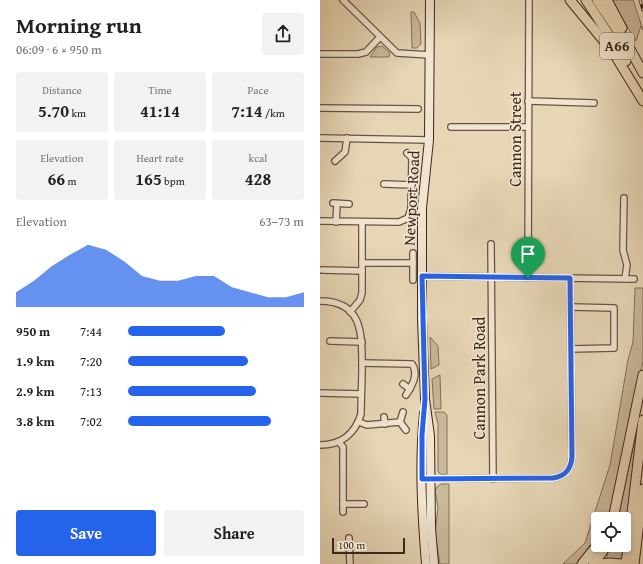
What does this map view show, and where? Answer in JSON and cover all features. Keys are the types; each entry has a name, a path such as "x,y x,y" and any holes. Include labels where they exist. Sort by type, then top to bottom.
{"main road":[{"name":"Newport Road","path":"430,0 429,140 423,189 422,276 425,399 422,435 434,564"},
{"path":"570,0 613,52 643,101"},
{"name":"A66","path":"586,0 617,46 643,95"},
{"name":"A66","path":"596,0 630,49 643,73"},
{"name":"A66","path":"607,0 641,62 643,69"},
{"path":"614,512 624,472 643,375"},
{"path":"626,564 643,420"},
{"name":"Newport Road","path":"426,479 423,528 426,564"},
{"path":"634,564 643,488"},
{"path":"582,564 592,552"},
{"path":"593,564 603,552"},
{"path":"599,564 610,562 622,564"}],"street":[{"path":"343,0 397,53 430,55"},
{"name":"Cannon Street","path":"528,278 529,1"},
{"path":"320,54 358,54 366,52 380,37"},
{"path":"528,101 594,103"},
{"path":"320,108 418,109"},
{"path":"451,127 528,127"},
{"path":"320,138 429,140"},
{"path":"335,161 344,152 347,138"},
{"path":"320,221 399,222 408,218 411,209 412,158 407,153"},
{"path":"384,184 412,184"},
{"path":"624,198 623,250 626,265 625,279"},
{"path":"336,222 335,204 349,204"},
{"path":"350,312 360,300 362,293 362,222"},
{"name":"Cannon Park Road","path":"491,244 493,479"},
{"path":"413,253 413,280"},
{"path":"362,263 413,263"},
{"path":"322,270 362,271"},
{"path":"422,276 634,280"},
{"path":"426,479 553,478 561,476 568,471 572,457 570,278"},
{"path":"320,301 339,303 350,312 360,328 362,342 361,414 359,422 346,437 339,442 331,445 320,445"},
{"path":"571,307 614,308 614,348 571,349"},
{"path":"336,349 333,342 362,342"},
{"path":"362,363 412,364 414,366 414,383 406,395"},
{"path":"403,384 410,389"},
{"path":"320,393 361,394"},
{"path":"400,422 403,412"},
{"path":"384,416 384,424"},
{"path":"359,422 367,425 400,422"},
{"path":"400,422 406,430"},
{"path":"339,442 343,447 343,512"},
{"path":"343,504 364,504"},
{"path":"349,538 350,564"}],"shaded area":[{"path":"611,0 633,0 643,30 641,26 636,41"},
{"path":"411,12 414,12 420,23 421,44 417,48 412,48"},
{"path":"382,46 390,53 389,57 370,57 377,47"},
{"path":"635,288 643,288 643,361 610,512 595,512 610,465 628,360 633,342"},
{"path":"430,337 438,346 439,365 431,369"},
{"path":"440,375 441,409 434,409 432,379"},
{"path":"435,412 444,412 447,415 447,474 442,475 438,472 438,424"},
{"path":"640,417 641,417 629,512 619,512"},
{"path":"441,484 449,484 449,564 440,564 435,534 438,507 435,491"},
{"path":"591,524 591,547 577,564 563,564 585,543"},
{"path":"608,552 624,552 622,560 608,559"}],"railway":[{"path":"640,0 643,10"}],"route":[{"path":"422,276 528,278 570,278 572,462 568,471 561,476 553,478 422,479 422,435 425,399 422,276"}]}
